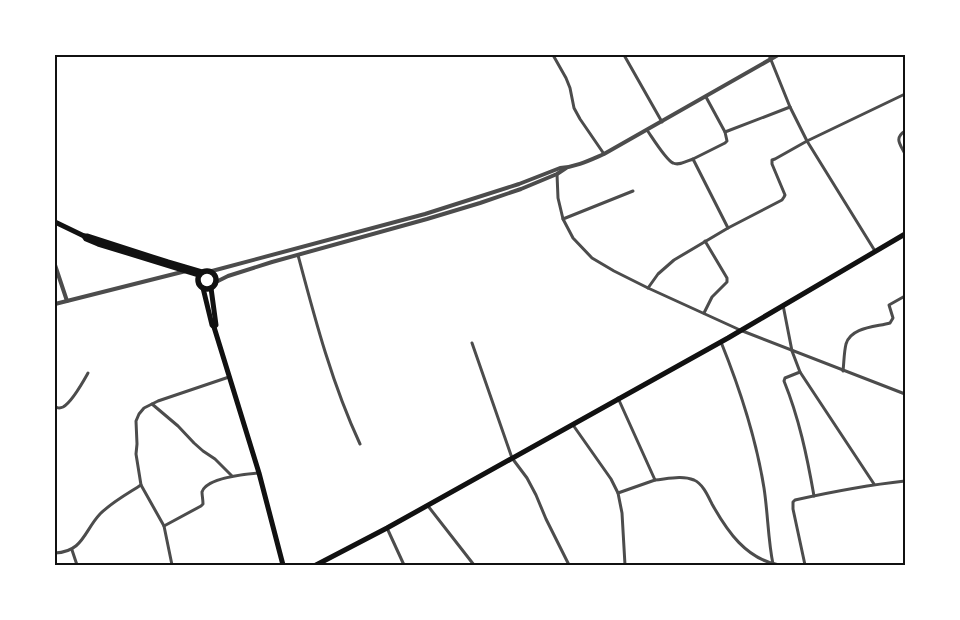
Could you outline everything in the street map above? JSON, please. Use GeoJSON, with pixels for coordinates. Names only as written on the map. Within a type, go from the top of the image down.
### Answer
{"type":"FeatureCollection","features":[{"type":"Feature","properties":{"kind":"highway"},"geometry":{"type":"LineString","coordinates":[[205,270],[212,271],[216,278],[214,286],[202,288],[198,282],[200,273],[205,270]]}},
{"type":"Feature","properties":{"kind":"main road"},"geometry":{"type":"LineString","coordinates":[[55,222],[84,236],[200,273]]}},
{"type":"Feature","properties":{"kind":"main road"},"geometry":{"type":"LineString","coordinates":[[316,565],[387,528],[721,342],[905,234]]}},
{"type":"Feature","properties":{"kind":"main road"},"geometry":{"type":"LineString","coordinates":[[202,288],[259,473],[283,565]]}},
{"type":"Feature","properties":{"kind":"main road"},"geometry":{"type":"LineString","coordinates":[[211,288],[216,325],[214,327]]}},
{"type":"Feature","properties":{"kind":"street"},"geometry":{"type":"LineString","coordinates":[[553,55],[568,83],[574,108],[604,154]]}},
{"type":"Feature","properties":{"kind":"street"},"geometry":{"type":"LineString","coordinates":[[624,55],[662,122]]}},
{"type":"Feature","properties":{"kind":"street"},"geometry":{"type":"LineString","coordinates":[[212,271],[425,214],[519,184],[560,168],[580,164],[604,154],[706,97],[770,57],[778,55]]}},
{"type":"Feature","properties":{"kind":"street"},"geometry":{"type":"LineString","coordinates":[[770,57],[790,107],[807,141],[875,252]]}},
{"type":"Feature","properties":{"kind":"street"},"geometry":{"type":"LineString","coordinates":[[648,288],[658,274],[674,260],[728,228],[782,200],[784,191],[772,160],[905,94]]}},
{"type":"Feature","properties":{"kind":"street"},"geometry":{"type":"LineString","coordinates":[[646,130],[673,163],[680,164],[725,143],[727,141],[725,132],[706,97]]}},
{"type":"Feature","properties":{"kind":"street"},"geometry":{"type":"LineString","coordinates":[[725,132],[790,107]]}},
{"type":"Feature","properties":{"kind":"street"},"geometry":{"type":"LineString","coordinates":[[905,131],[898,137],[898,141],[905,154]]}},
{"type":"Feature","properties":{"kind":"street"},"geometry":{"type":"LineString","coordinates":[[693,159],[728,228]]}},
{"type":"Feature","properties":{"kind":"street"},"geometry":{"type":"LineString","coordinates":[[216,282],[228,276],[298,255],[480,203],[521,189],[557,174],[566,168]]}},
{"type":"Feature","properties":{"kind":"street"},"geometry":{"type":"LineString","coordinates":[[557,174],[558,198],[563,219],[573,238],[592,258],[648,288],[740,330],[905,394]]}},
{"type":"Feature","properties":{"kind":"street"},"geometry":{"type":"LineString","coordinates":[[563,219],[633,192]]}},
{"type":"Feature","properties":{"kind":"street"},"geometry":{"type":"LineString","coordinates":[[704,314],[712,297],[728,282],[705,241]]}},
{"type":"Feature","properties":{"kind":"street"},"geometry":{"type":"LineString","coordinates":[[298,255],[336,386],[360,444]]}},
{"type":"Feature","properties":{"kind":"street"},"geometry":{"type":"LineString","coordinates":[[55,266],[67,301]]}},
{"type":"Feature","properties":{"kind":"street"},"geometry":{"type":"LineString","coordinates":[[55,304],[189,270]]}},
{"type":"Feature","properties":{"kind":"street"},"geometry":{"type":"LineString","coordinates":[[843,371],[848,338],[860,330],[890,323],[893,318],[889,305],[905,296]]}},
{"type":"Feature","properties":{"kind":"street"},"geometry":{"type":"LineString","coordinates":[[783,305],[792,351],[800,372],[874,484]]}},
{"type":"Feature","properties":{"kind":"street"},"geometry":{"type":"LineString","coordinates":[[721,342],[756,444],[764,488],[773,564]]}},
{"type":"Feature","properties":{"kind":"street"},"geometry":{"type":"LineString","coordinates":[[472,343],[512,458],[527,478],[569,565]]}},
{"type":"Feature","properties":{"kind":"street"},"geometry":{"type":"LineString","coordinates":[[800,372],[787,376],[784,381],[799,421],[814,496]]}},
{"type":"Feature","properties":{"kind":"street"},"geometry":{"type":"LineString","coordinates":[[55,407],[60,409],[64,407],[81,386],[88,373]]}},
{"type":"Feature","properties":{"kind":"street"},"geometry":{"type":"LineString","coordinates":[[172,565],[164,526],[142,485],[136,454],[136,422],[138,414],[144,408],[169,397],[229,378]]}},
{"type":"Feature","properties":{"kind":"street"},"geometry":{"type":"LineString","coordinates":[[618,398],[655,480]]}},
{"type":"Feature","properties":{"kind":"street"},"geometry":{"type":"LineString","coordinates":[[152,404],[232,476]]}},
{"type":"Feature","properties":{"kind":"street"},"geometry":{"type":"LineString","coordinates":[[573,424],[611,479],[618,493],[622,513],[625,565]]}},
{"type":"Feature","properties":{"kind":"street"},"geometry":{"type":"LineString","coordinates":[[164,526],[203,504],[202,494],[204,489],[222,478],[259,473]]}},
{"type":"Feature","properties":{"kind":"street"},"geometry":{"type":"LineString","coordinates":[[618,493],[655,480],[684,478],[696,480],[705,491],[723,524],[739,543],[755,556],[779,565]]}},
{"type":"Feature","properties":{"kind":"street"},"geometry":{"type":"LineString","coordinates":[[805,565],[792,505],[795,500],[874,484],[905,481]]}},
{"type":"Feature","properties":{"kind":"street"},"geometry":{"type":"LineString","coordinates":[[55,554],[72,550],[81,542],[99,515],[114,502],[142,485]]}},
{"type":"Feature","properties":{"kind":"street"},"geometry":{"type":"LineString","coordinates":[[427,505],[474,565]]}},
{"type":"Feature","properties":{"kind":"street"},"geometry":{"type":"LineString","coordinates":[[387,528],[404,565]]}},
{"type":"Feature","properties":{"kind":"street"},"geometry":{"type":"LineString","coordinates":[[72,550],[77,565]]}},
{"type":"Feature","properties":{"kind":"street"},"geometry":{"type":"LineString","coordinates":[[800,565],[813,565]]}}]}
